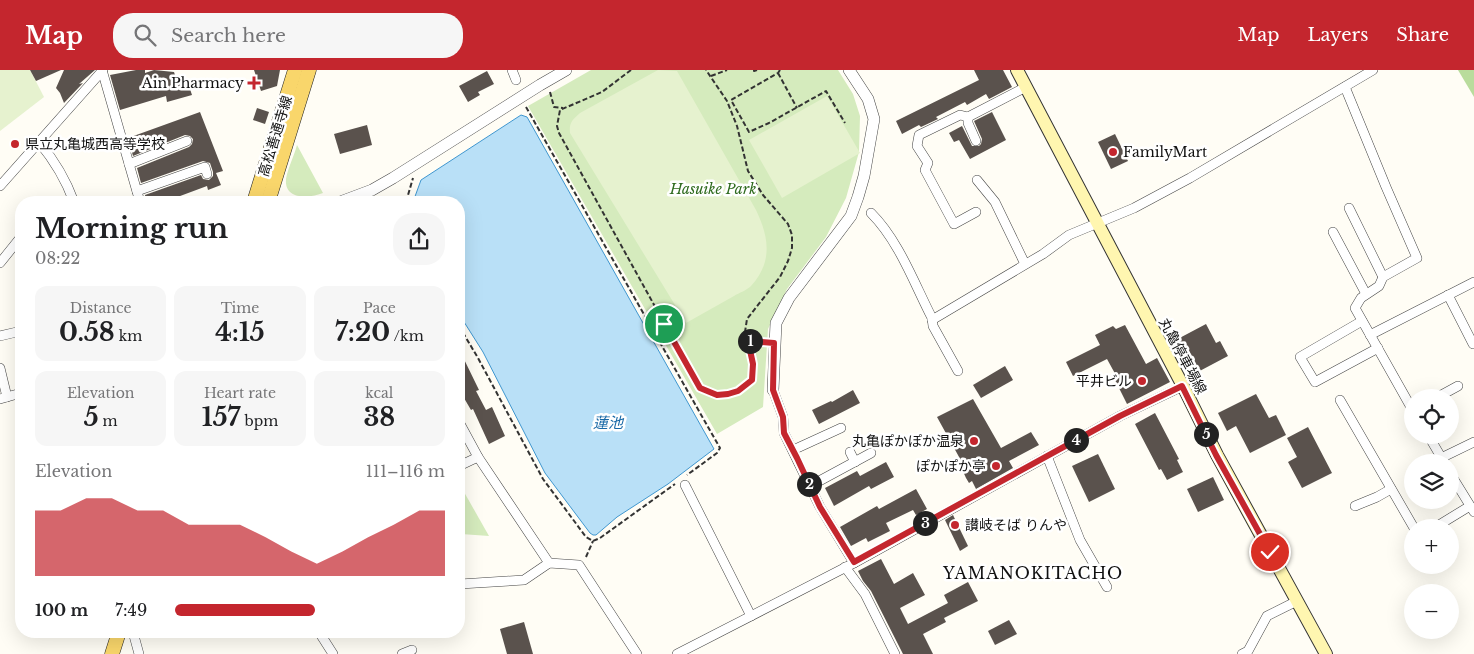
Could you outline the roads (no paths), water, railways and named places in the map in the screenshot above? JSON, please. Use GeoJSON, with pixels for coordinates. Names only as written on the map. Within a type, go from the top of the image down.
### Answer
{"type":"FeatureCollection","features":[{"type":"Feature","properties":{"kind":"main road","name":"高松善通寺線"},"geometry":{"type":"LineString","coordinates":[[256,196],[295,70]]}},
{"type":"Feature","properties":{"kind":"main road","name":"高松善通寺線"},"geometry":{"type":"LineString","coordinates":[[270,196],[309,70]]}},
{"type":"Feature","properties":{"kind":"main road","name":"丸亀停車場線"},"geometry":{"type":"LineString","coordinates":[[1017,70],[1216,455],[1326,654]]}},
{"type":"Feature","properties":{"kind":"main road"},"geometry":{"type":"LineString","coordinates":[[112,654],[117,638]]}},
{"type":"Feature","properties":{"kind":"street"},"geometry":{"type":"LineString","coordinates":[[0,186],[103,70]]}},
{"type":"Feature","properties":{"kind":"street"},"geometry":{"type":"LineString","coordinates":[[103,70],[138,196]]}},
{"type":"Feature","properties":{"kind":"street"},"geometry":{"type":"LineString","coordinates":[[512,70],[516,80]]}},
{"type":"Feature","properties":{"kind":"street"},"geometry":{"type":"LineString","coordinates":[[356,196],[372,190],[393,178],[566,70]]}},
{"type":"Feature","properties":{"kind":"street"},"geometry":{"type":"LineString","coordinates":[[849,70],[868,99],[874,119],[858,197],[851,216],[790,298],[776,323],[773,390],[783,417],[784,433],[895,654]]}},
{"type":"Feature","properties":{"kind":"street"},"geometry":{"type":"LineString","coordinates":[[932,320],[1070,235],[1134,208],[1190,178],[1373,70]]}},
{"type":"Feature","properties":{"kind":"street"},"geometry":{"type":"LineString","coordinates":[[976,212],[954,224],[925,170],[928,162],[917,146],[919,135],[960,115],[968,117],[1026,87]]}},
{"type":"Feature","properties":{"kind":"street"},"geometry":{"type":"LineString","coordinates":[[1345,87],[1417,258],[1383,277],[1380,286],[1360,298],[1355,308],[1404,394]]}},
{"type":"Feature","properties":{"kind":"street"},"geometry":{"type":"LineString","coordinates":[[968,117],[968,124],[976,142]]}},
{"type":"Feature","properties":{"kind":"street"},"geometry":{"type":"LineString","coordinates":[[39,142],[50,155],[72,196]]}},
{"type":"Feature","properties":{"kind":"street"},"geometry":{"type":"LineString","coordinates":[[129,164],[187,142]]}},
{"type":"Feature","properties":{"kind":"street"},"geometry":{"type":"LineString","coordinates":[[137,191],[204,167],[207,174]]}},
{"type":"Feature","properties":{"kind":"street"},"geometry":{"type":"LineString","coordinates":[[977,180],[995,202],[1025,264]]}},
{"type":"Feature","properties":{"kind":"street"},"geometry":{"type":"LineString","coordinates":[[1349,208],[1383,277]]}},
{"type":"Feature","properties":{"kind":"street"},"geometry":{"type":"LineString","coordinates":[[871,213],[882,224],[894,243],[932,320],[933,326],[958,371]]}},
{"type":"Feature","properties":{"kind":"street"},"geometry":{"type":"LineString","coordinates":[[1333,232],[1366,294]]}},
{"type":"Feature","properties":{"kind":"street"},"geometry":{"type":"LineString","coordinates":[[0,263],[15,244]]}},
{"type":"Feature","properties":{"kind":"street"},"geometry":{"type":"LineString","coordinates":[[1370,335],[1474,282]]}},
{"type":"Feature","properties":{"kind":"street"},"geometry":{"type":"LineString","coordinates":[[1448,295],[1473,344]]}},
{"type":"Feature","properties":{"kind":"street"},"geometry":{"type":"LineString","coordinates":[[1362,322],[1300,357],[1315,382],[1378,348]]}},
{"type":"Feature","properties":{"kind":"street"},"geometry":{"type":"LineString","coordinates":[[0,336],[15,333]]}},
{"type":"Feature","properties":{"kind":"street"},"geometry":{"type":"LineString","coordinates":[[0,368],[3,398]]}},
{"type":"Feature","properties":{"kind":"street"},"geometry":{"type":"LineString","coordinates":[[677,654],[849,565],[1120,416],[1182,386]]}},
{"type":"Feature","properties":{"kind":"street"},"geometry":{"type":"LineString","coordinates":[[1452,389],[1458,386]]}},
{"type":"Feature","properties":{"kind":"street"},"geometry":{"type":"LineString","coordinates":[[1340,400],[1409,519]]}},
{"type":"Feature","properties":{"kind":"street"},"geometry":{"type":"LineString","coordinates":[[793,450],[841,428]]}},
{"type":"Feature","properties":{"kind":"street"},"geometry":{"type":"LineString","coordinates":[[465,433],[478,457],[549,563]]}},
{"type":"Feature","properties":{"kind":"street"},"geometry":{"type":"LineString","coordinates":[[1453,454],[1474,442]]}},
{"type":"Feature","properties":{"kind":"street"},"geometry":{"type":"LineString","coordinates":[[850,452],[855,462]]}},
{"type":"Feature","properties":{"kind":"street"},"geometry":{"type":"LineString","coordinates":[[810,486],[871,454]]}},
{"type":"Feature","properties":{"kind":"street"},"geometry":{"type":"LineString","coordinates":[[1047,456],[1080,540],[1107,587]]}},
{"type":"Feature","properties":{"kind":"street"},"geometry":{"type":"LineString","coordinates":[[465,463],[478,457]]}},
{"type":"Feature","properties":{"kind":"street"},"geometry":{"type":"LineString","coordinates":[[683,481],[751,616]]}},
{"type":"Feature","properties":{"kind":"street"},"geometry":{"type":"LineString","coordinates":[[1452,519],[1472,509],[1459,487]]}},
{"type":"Feature","properties":{"kind":"street"},"geometry":{"type":"LineString","coordinates":[[1355,506],[1377,497],[1391,488]]}},
{"type":"Feature","properties":{"kind":"street"},"geometry":{"type":"LineString","coordinates":[[465,585],[524,580],[549,563],[579,565],[637,654]]}},
{"type":"Feature","properties":{"kind":"street"},"geometry":{"type":"LineString","coordinates":[[1242,654],[1248,651],[1268,616],[1296,601]]}},
{"type":"Feature","properties":{"kind":"street"},"geometry":{"type":"LineString","coordinates":[[135,638],[140,654]]}},
{"type":"Feature","properties":{"kind":"street"},"geometry":{"type":"LineString","coordinates":[[323,638],[332,654]]}},
{"type":"Feature","properties":{"kind":"street"},"geometry":{"type":"LineString","coordinates":[[402,654],[412,650]]}},
{"type":"Feature","properties":{"kind":"water","name":"蓮池"},"geometry":{"type":"Polygon","coordinates":[[[521,115],[527,117],[714,449],[668,484],[617,517],[596,535],[590,533],[545,473],[483,352],[465,324],[465,196],[415,196],[421,180],[521,115]]]}},
{"type":"Feature","properties":{"kind":"place","name":"Ain Pharmacy"},"geometry":{"type":"Point","coordinates":[254,83]}},
{"type":"Feature","properties":{"kind":"place","name":"県立丸亀城西高等学校"},"geometry":{"type":"Point","coordinates":[15,144]}},
{"type":"Feature","properties":{"kind":"place","name":"FamilyMart"},"geometry":{"type":"Point","coordinates":[1113,152]}},
{"type":"Feature","properties":{"kind":"place","name":"平井ビル"},"geometry":{"type":"Point","coordinates":[1142,381]}},
{"type":"Feature","properties":{"kind":"place","name":"丸亀ぽかぽか温泉"},"geometry":{"type":"Point","coordinates":[974,441]}},
{"type":"Feature","properties":{"kind":"place","name":"ぽかぽか亭"},"geometry":{"type":"Point","coordinates":[996,466]}},
{"type":"Feature","properties":{"kind":"place","name":"讃岐そば りんや"},"geometry":{"type":"Point","coordinates":[955,525]}},
{"type":"Feature","properties":{"kind":"district","name":"YAMANOKITACHO"},"geometry":{"type":"Point","coordinates":[1033,573]}},
{"type":"Feature","properties":{"kind":"park label","name":"Hasuike Park"},"geometry":{"type":"Point","coordinates":[713,189]}}]}
